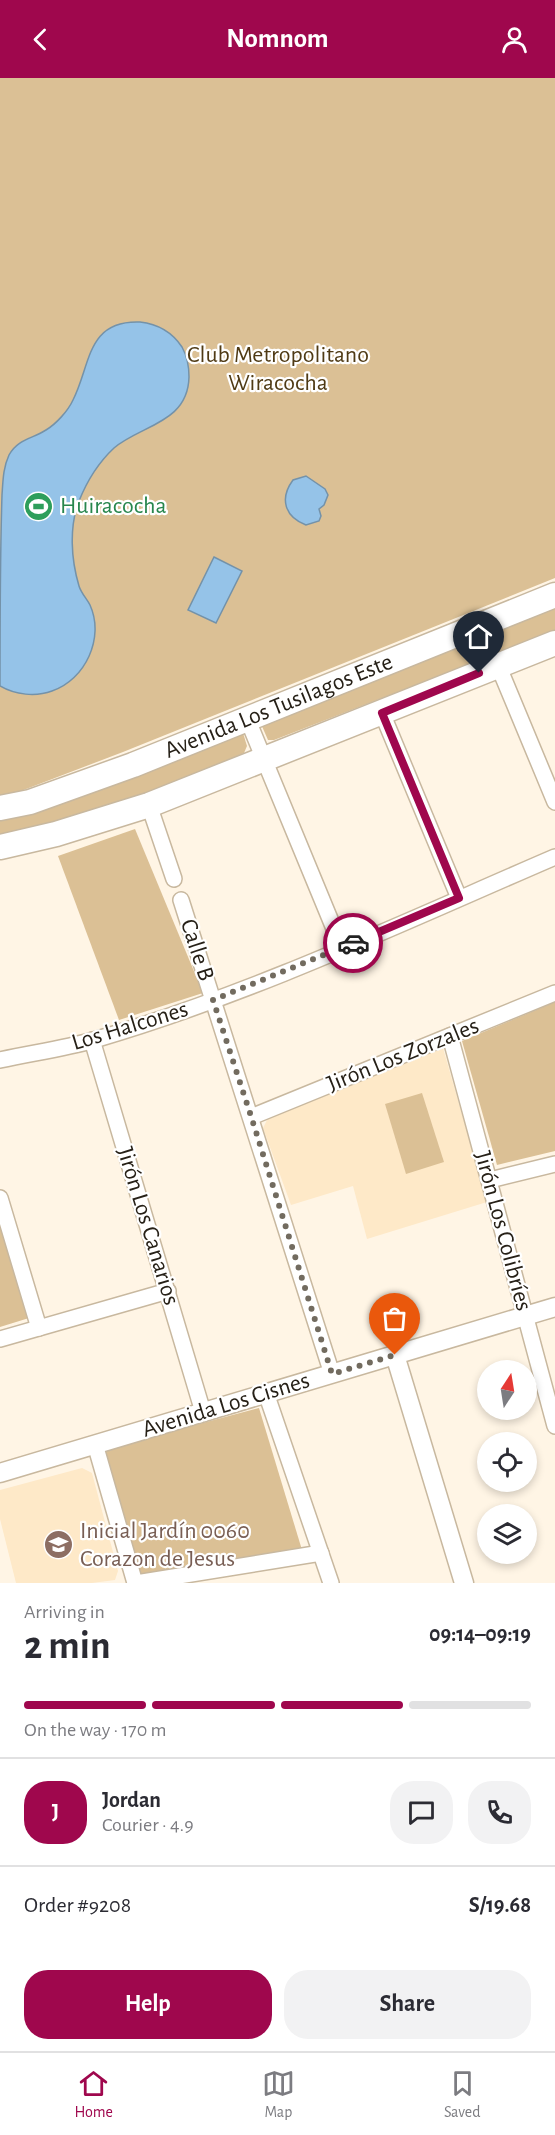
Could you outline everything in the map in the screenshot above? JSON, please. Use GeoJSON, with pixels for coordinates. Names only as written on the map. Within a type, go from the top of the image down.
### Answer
{"type":"FeatureCollection","features":[{"type":"Feature","properties":{"kind":"main road","name":"Avenida Los Tusilagos Este"},"geometry":{"type":"LineString","coordinates":[[0,808],[30,802],[73,787],[555,595]]}},
{"type":"Feature","properties":{"kind":"main road","name":"Avenida Los Tusilagos Este"},"geometry":{"type":"LineString","coordinates":[[0,847],[66,832],[149,804],[555,643]]}},
{"type":"Feature","properties":{"kind":"street"},"geometry":{"type":"LineString","coordinates":[[498,665],[555,801]]}},
{"type":"Feature","properties":{"kind":"street"},"geometry":{"type":"LineString","coordinates":[[382,713],[459,898]]}},
{"type":"Feature","properties":{"kind":"street"},"geometry":{"type":"LineString","coordinates":[[247,718],[342,948]]}},
{"type":"Feature","properties":{"kind":"street"},"geometry":{"type":"LineString","coordinates":[[149,804],[174,879]]}},
{"type":"Feature","properties":{"kind":"street","name":"Los Halcones"},"geometry":{"type":"LineString","coordinates":[[0,1060],[92,1040],[213,1000],[342,948],[555,856]]}},
{"type":"Feature","properties":{"kind":"street","name":"Calle B"},"geometry":{"type":"LineString","coordinates":[[181,900],[332,1374]]}},
{"type":"Feature","properties":{"kind":"street","name":"Jirón Los Zorzales"},"geometry":{"type":"LineString","coordinates":[[251,1116],[555,993]]}},
{"type":"Feature","properties":{"kind":"street","name":"Jirón Los Colibríes"},"geometry":{"type":"LineString","coordinates":[[450,1036],[555,1426]]}},
{"type":"Feature","properties":{"kind":"street","name":"Jirón Los Canarios"},"geometry":{"type":"LineString","coordinates":[[92,1040],[203,1412]]}},
{"type":"Feature","properties":{"kind":"street"},"geometry":{"type":"LineString","coordinates":[[490,1180],[555,1164]]}},
{"type":"Feature","properties":{"kind":"street"},"geometry":{"type":"LineString","coordinates":[[0,1198],[39,1328]]}},
{"type":"Feature","properties":{"kind":"street"},"geometry":{"type":"LineString","coordinates":[[0,1339],[168,1291]]}},
{"type":"Feature","properties":{"kind":"street","name":"Avenida Los Cisnes"},"geometry":{"type":"LineString","coordinates":[[0,1473],[555,1307]]}},
{"type":"Feature","properties":{"kind":"street"},"geometry":{"type":"LineString","coordinates":[[395,1355],[464,1583]]}},
{"type":"Feature","properties":{"kind":"street"},"geometry":{"type":"LineString","coordinates":[[266,1393],[331,1583]]}},
{"type":"Feature","properties":{"kind":"street"},"geometry":{"type":"LineString","coordinates":[[95,1444],[135,1583],[321,1552]]}},
{"type":"Feature","properties":{"kind":"shaded area"},"geometry":{"type":"Polygon","coordinates":[[[443,1048],[487,1202],[367,1239],[353,1186],[291,1205],[263,1128],[268,1118],[443,1048]]]}},
{"type":"Feature","properties":{"kind":"shaded area","name":"Inicial Jardín 0060 Corazon de Jesus"},"geometry":{"type":"Polygon","coordinates":[[[82,1468],[92,1473],[118,1571],[115,1580],[92,1583],[16,1583],[0,1519],[0,1490],[82,1468]]]}},
{"type":"Feature","properties":{"kind":"green space","name":"Club Metropolitano Wiracocha"},"geometry":{"type":"Polygon","coordinates":[[[0,78],[555,78],[555,578],[123,752],[0,797],[0,78]]]}},
{"type":"Feature","properties":{"kind":"green space"},"geometry":{"type":"Polygon","coordinates":[[[555,603],[555,631],[274,740],[268,740],[261,724],[555,603]]]}},
{"type":"Feature","properties":{"kind":"green space"},"geometry":{"type":"Polygon","coordinates":[[[243,733],[247,746],[244,753],[133,801],[0,838],[0,813],[243,733]]]}},
{"type":"Feature","properties":{"kind":"green space"},"geometry":{"type":"Polygon","coordinates":[[[135,829],[203,993],[119,1020],[58,856],[135,829]]]}},
{"type":"Feature","properties":{"kind":"green space"},"geometry":{"type":"Polygon","coordinates":[[[555,1002],[555,1151],[497,1165],[462,1041],[555,1002]]]}},
{"type":"Feature","properties":{"kind":"green space"},"geometry":{"type":"Polygon","coordinates":[[[422,1093],[444,1162],[406,1174],[385,1104],[422,1093]]]}},
{"type":"Feature","properties":{"kind":"green space"},"geometry":{"type":"Polygon","coordinates":[[[0,1221],[29,1318],[0,1327],[0,1221]]]}},
{"type":"Feature","properties":{"kind":"green space"},"geometry":{"type":"Polygon","coordinates":[[[259,1408],[302,1550],[141,1579],[121,1515],[105,1449],[259,1408]]]}},
{"type":"Feature","properties":{"kind":"water","name":"Huiracocha"},"geometry":{"type":"Polygon","coordinates":[[[140,322],[164,330],[182,347],[189,369],[187,392],[181,404],[172,414],[125,440],[103,459],[79,501],[72,532],[74,565],[81,591],[90,605],[95,631],[89,656],[82,668],[64,686],[46,693],[32,694],[12,691],[0,686],[2,495],[7,460],[17,446],[50,427],[65,413],[79,387],[93,347],[100,337],[109,328],[122,323],[140,322]]]}},
{"type":"Feature","properties":{"kind":"water"},"geometry":{"type":"Polygon","coordinates":[[[306,476],[325,489],[328,495],[324,505],[319,509],[321,516],[319,521],[306,525],[293,517],[286,507],[285,500],[293,480],[306,476]]]}},
{"type":"Feature","properties":{"kind":"water"},"geometry":{"type":"Polygon","coordinates":[[[214,557],[242,571],[216,623],[188,610],[214,557]]]}},
{"type":"Feature","properties":{"kind":"way so far"},"geometry":{"type":"LineString","coordinates":[[353,943],[213,1000],[332,1374],[395,1355]]}},
{"type":"Feature","properties":{"kind":"place","name":"Huiracocha"},"geometry":{"type":"Point","coordinates":[39,506]}},
{"type":"Feature","properties":{"kind":"place","name":"Inicial Jardín 0060 Corazon de Jesus"},"geometry":{"type":"Point","coordinates":[59,1545]}},
{"type":"Feature","properties":{"kind":"route"},"geometry":{"type":"LineString","coordinates":[[353,943],[459,898],[382,713],[479,673]]}}]}
